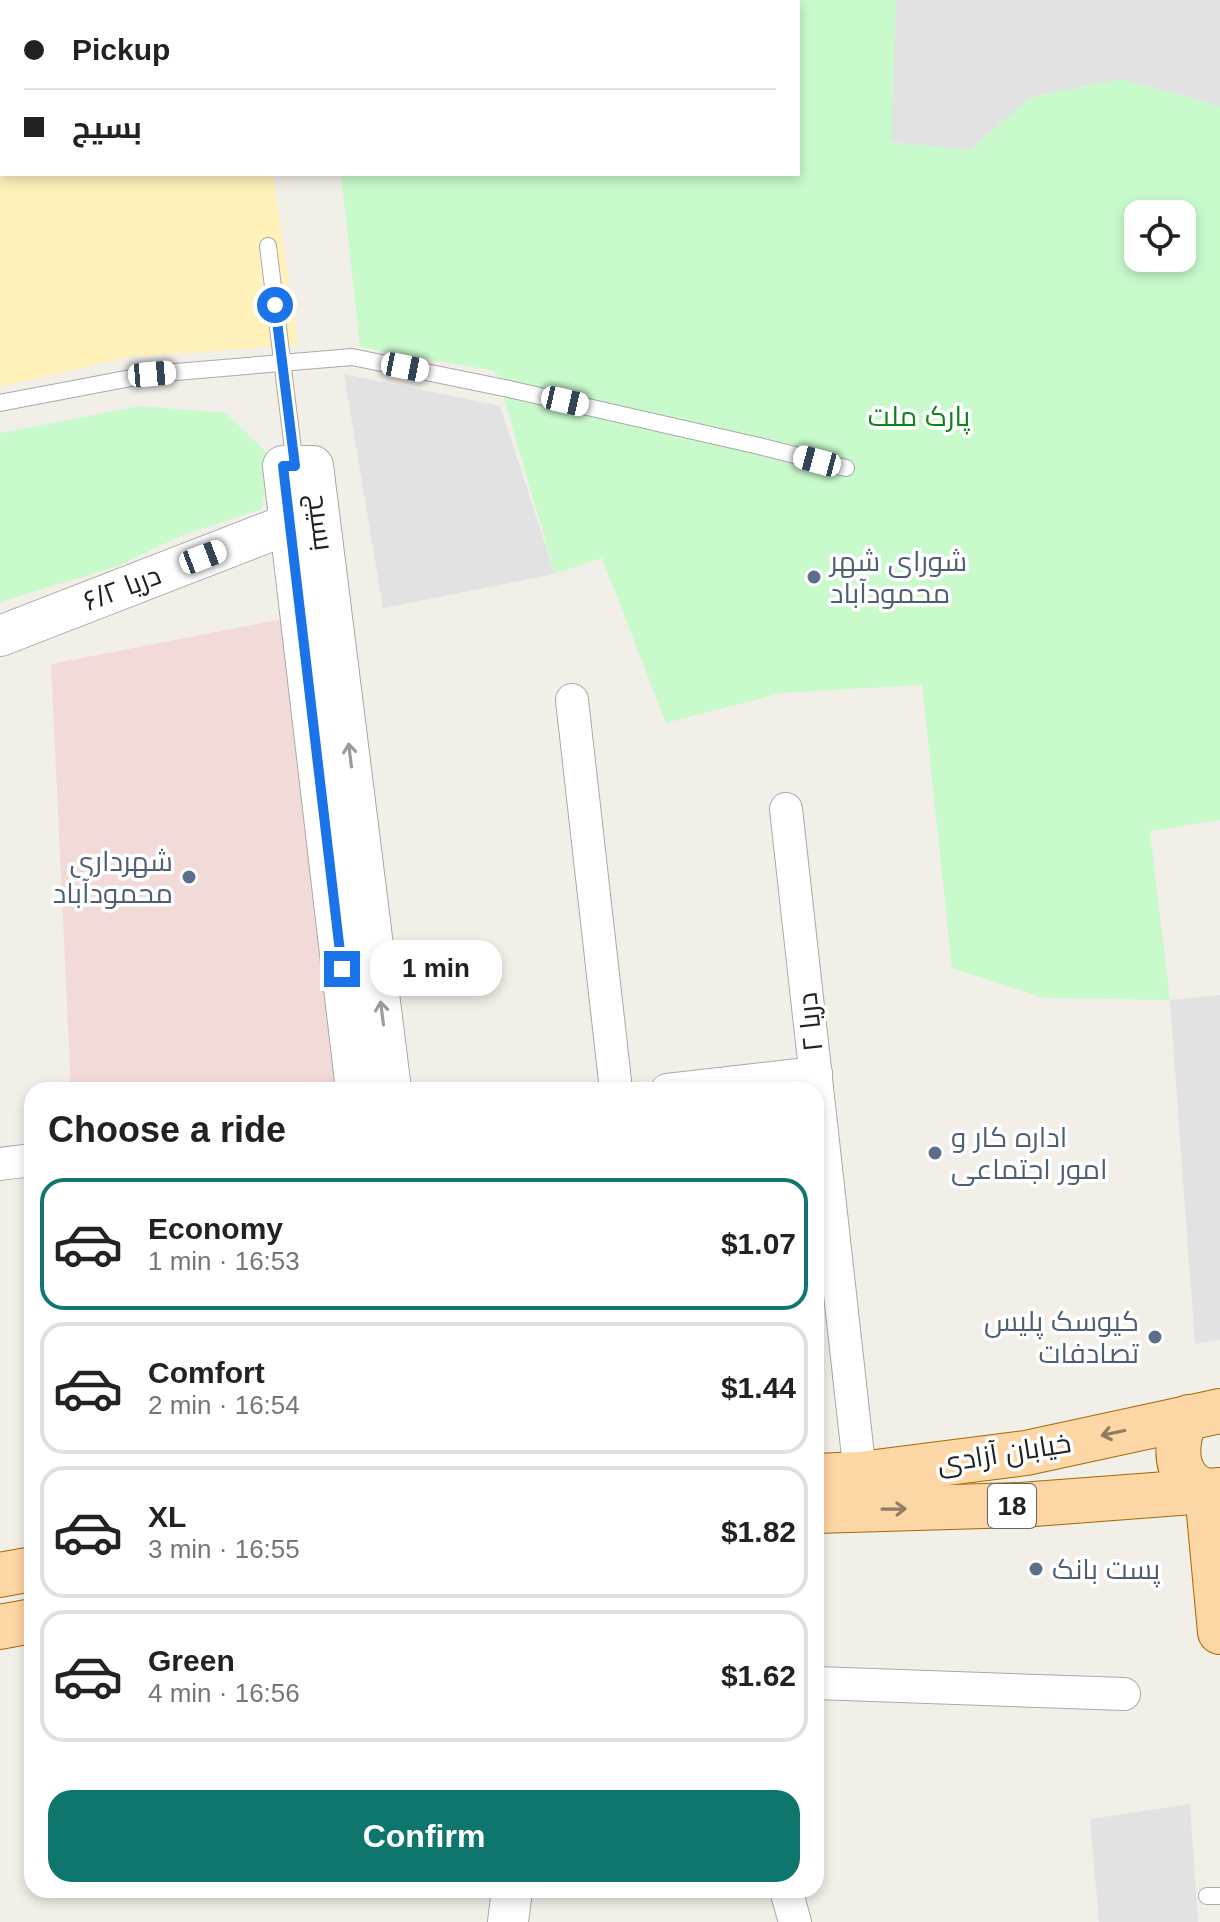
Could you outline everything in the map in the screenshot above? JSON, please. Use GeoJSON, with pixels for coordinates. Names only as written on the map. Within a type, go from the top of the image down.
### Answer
{"type":"FeatureCollection","features":[{"type":"Feature","properties":{"kind":"main road","name":"خیابان آزادی"},"geometry":{"type":"LineString","coordinates":[[824,1476],[1026,1453],[1205,1414]]}},
{"type":"Feature","properties":{"kind":"main road"},"geometry":{"type":"LineString","coordinates":[[1205,1414],[1184,1424],[1180,1436],[1182,1469],[1193,1485],[1213,1491],[1220,1632]]}},
{"type":"Feature","properties":{"kind":"main road","name":"خیابان آزادی"},"geometry":{"type":"LineString","coordinates":[[824,1511],[1021,1505],[1213,1491]]}},
{"type":"Feature","properties":{"kind":"main road"},"geometry":{"type":"LineString","coordinates":[[0,1575],[24,1570]]}},
{"type":"Feature","properties":{"kind":"main road"},"geometry":{"type":"LineString","coordinates":[[0,1627],[24,1622]]}},
{"type":"Feature","properties":{"kind":"street","name":"بسیج"},"geometry":{"type":"LineString","coordinates":[[355,1082],[322,666],[313,466],[283,466],[289,524],[322,666],[390,1082]]}},
{"type":"Feature","properties":{"kind":"street","name":"دریا ۶/۲"},"geometry":{"type":"LineString","coordinates":[[0,636],[289,524]]}},
{"type":"Feature","properties":{"kind":"street"},"geometry":{"type":"LineString","coordinates":[[572,700],[615,1082]]}},
{"type":"Feature","properties":{"kind":"street","name":"دریا ۲"},"geometry":{"type":"LineString","coordinates":[[786,809],[817,1082]]}},
{"type":"Feature","properties":{"kind":"street"},"geometry":{"type":"LineString","coordinates":[[737,1082],[816,1073]]}},
{"type":"Feature","properties":{"kind":"street","name":"دریا ۲"},"geometry":{"type":"LineString","coordinates":[[824,1146],[860,1474]]}},
{"type":"Feature","properties":{"kind":"street"},"geometry":{"type":"LineString","coordinates":[[0,1164],[24,1161]]}},
{"type":"Feature","properties":{"kind":"street"},"geometry":{"type":"LineString","coordinates":[[824,1683],[1124,1694]]}},
{"type":"Feature","properties":{"kind":"street"},"geometry":{"type":"LineString","coordinates":[[508,1922],[511,1898]]}},
{"type":"Feature","properties":{"kind":"street"},"geometry":{"type":"LineString","coordinates":[[788,1898],[795,1922]]}},
{"type":"Feature","properties":{"kind":"lane"},"geometry":{"type":"LineString","coordinates":[[268,246],[295,466]]}},
{"type":"Feature","properties":{"kind":"lane"},"geometry":{"type":"LineString","coordinates":[[0,403],[152,374],[352,357],[524,392],[846,468]]}},
{"type":"Feature","properties":{"kind":"shaded area"},"geometry":{"type":"Polygon","coordinates":[[[896,0],[1220,0],[1220,106],[1121,79],[1031,97],[970,150],[891,142],[896,0]]]}},
{"type":"Feature","properties":{"kind":"shaded area"},"geometry":{"type":"Polygon","coordinates":[[[344,374],[500,406],[555,574],[383,608],[344,374]]]}},
{"type":"Feature","properties":{"kind":"shaded area","name":"شهرداری محمودآباد"},"geometry":{"type":"Polygon","coordinates":[[[288,618],[339,1082],[71,1082],[51,664],[288,618]]]}},
{"type":"Feature","properties":{"kind":"shaded area"},"geometry":{"type":"Polygon","coordinates":[[[1220,995],[1220,1340],[1195,1344],[1170,1000],[1220,995]]]}},
{"type":"Feature","properties":{"kind":"shaded area"},"geometry":{"type":"Polygon","coordinates":[[[1190,1804],[1198,1922],[1099,1922],[1090,1819],[1190,1804]]]}},
{"type":"Feature","properties":{"kind":"sand"},"geometry":{"type":"Polygon","coordinates":[[[0,176],[273,176],[298,345],[129,357],[0,387],[0,176]]]}},
{"type":"Feature","properties":{"kind":"green space","name":"پارک ملت"},"geometry":{"type":"Polygon","coordinates":[[[800,0],[896,0],[891,142],[970,150],[1031,97],[1121,79],[1220,106],[1220,820],[1150,831],[1170,1000],[1044,998],[952,968],[922,685],[781,693],[666,723],[602,558],[555,574],[496,371],[360,347],[341,176],[800,176],[800,0]]]}},
{"type":"Feature","properties":{"kind":"green space"},"geometry":{"type":"Polygon","coordinates":[[[140,406],[226,413],[270,456],[262,509],[183,535],[118,566],[0,602],[0,433],[140,406]]]}},
{"type":"Feature","properties":{"kind":"place","name":"شورای شهر محمودآباد"},"geometry":{"type":"Point","coordinates":[814,577]}},
{"type":"Feature","properties":{"kind":"place","name":"شهرداری محمودآباد"},"geometry":{"type":"Point","coordinates":[189,877]}},
{"type":"Feature","properties":{"kind":"place","name":"اداره کار و امور اجتماعی"},"geometry":{"type":"Point","coordinates":[935,1153]}},
{"type":"Feature","properties":{"kind":"place","name":"کیوسک پلیس تصادفات"},"geometry":{"type":"Point","coordinates":[1155,1337]}},
{"type":"Feature","properties":{"kind":"place","name":"پست بانک"},"geometry":{"type":"Point","coordinates":[1036,1569]}},
{"type":"Feature","properties":{"kind":"route"},"geometry":{"type":"LineString","coordinates":[[275,305],[295,466],[283,466],[342,969]]}}]}
